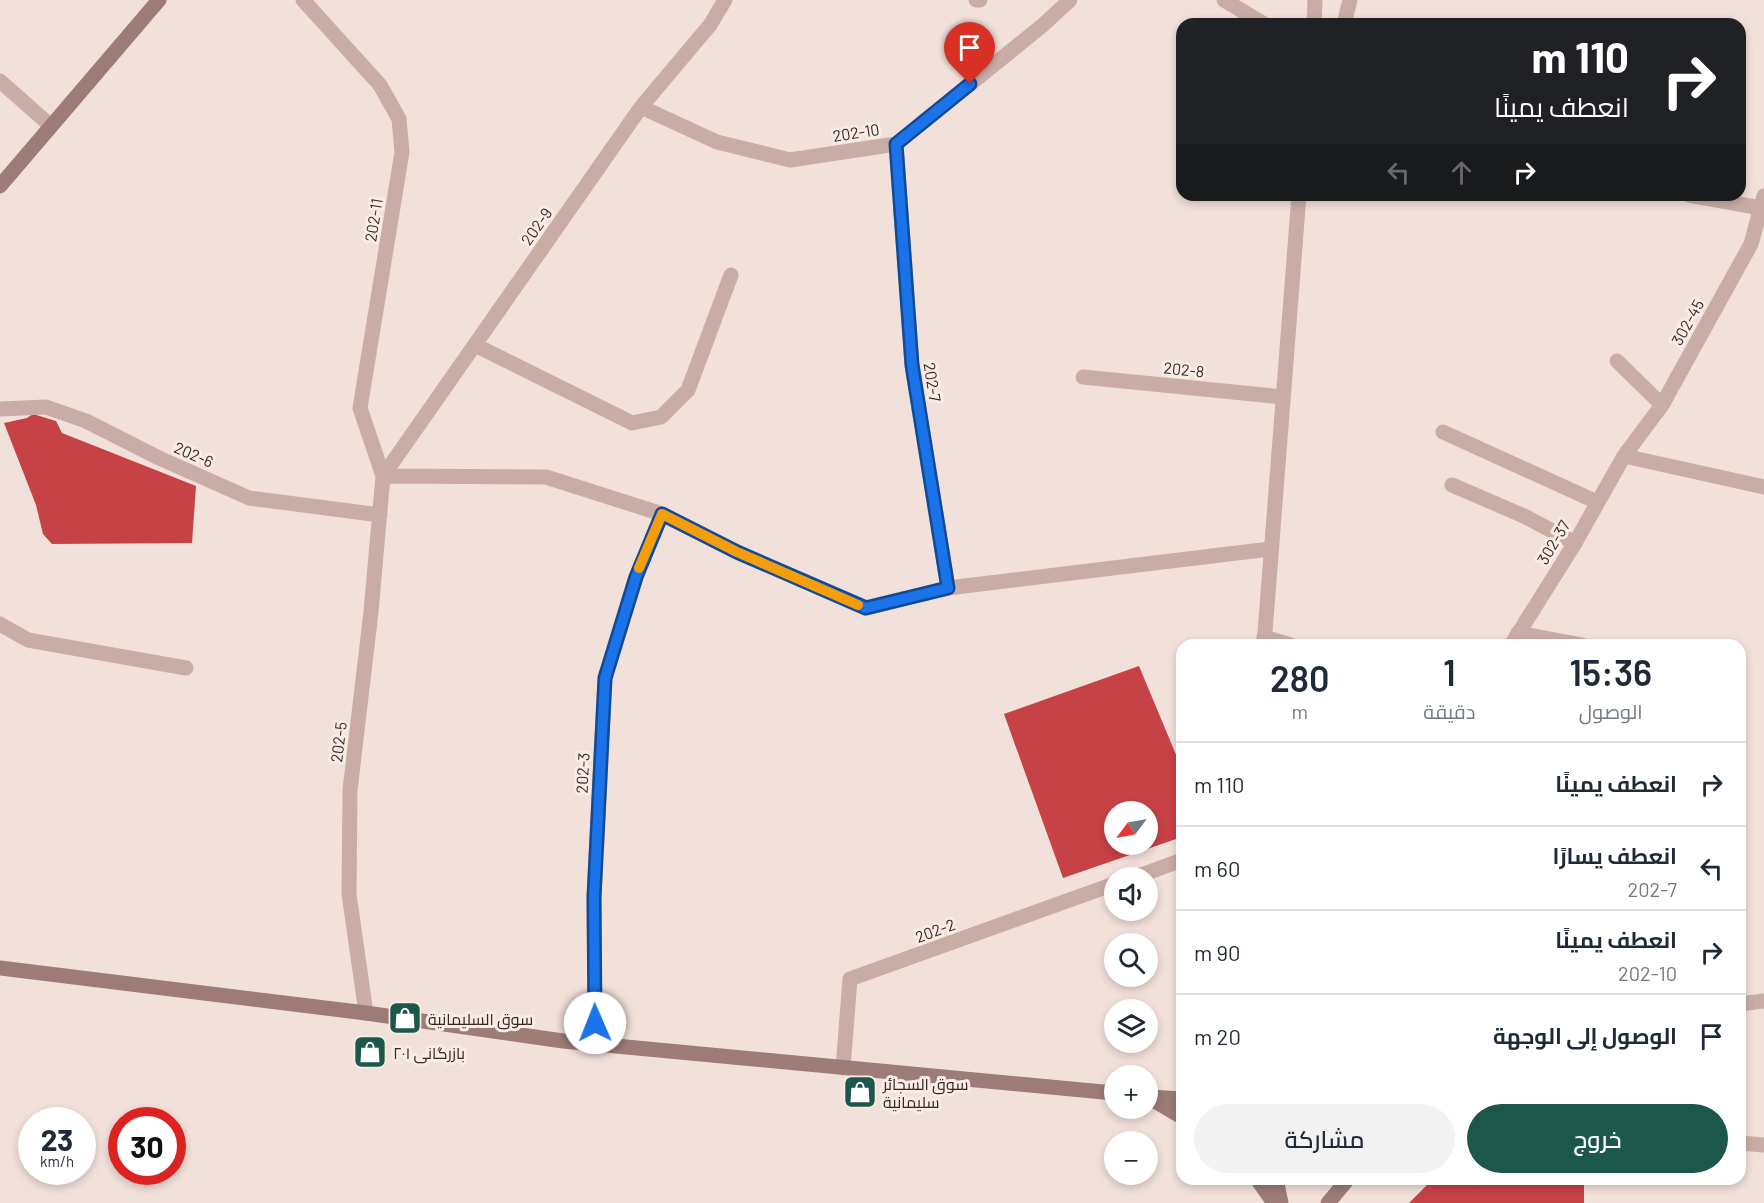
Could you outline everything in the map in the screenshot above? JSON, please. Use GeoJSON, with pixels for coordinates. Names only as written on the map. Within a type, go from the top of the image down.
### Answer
{"type":"FeatureCollection","features":[{"type":"Feature","properties":{"kind":"main road"},"geometry":{"type":"LineString","coordinates":[[0,186],[159,0]]}},
{"type":"Feature","properties":{"kind":"main road"},"geometry":{"type":"LineString","coordinates":[[0,968],[366,1013],[563,1041],[1104,1093]]}},
{"type":"Feature","properties":{"kind":"main road"},"geometry":{"type":"LineString","coordinates":[[1158,1098],[1176,1099]]}},
{"type":"Feature","properties":{"kind":"main road"},"geometry":{"type":"LineString","coordinates":[[1158,1103],[1176,1113]]}},
{"type":"Feature","properties":{"kind":"main road"},"geometry":{"type":"LineString","coordinates":[[1261,1185],[1274,1203]]}},
{"type":"Feature","properties":{"kind":"main road"},"geometry":{"type":"LineString","coordinates":[[1277,1185],[1281,1203]]}},
{"type":"Feature","properties":{"kind":"main road"},"geometry":{"type":"LineString","coordinates":[[1328,1203],[1343,1185]]}},
{"type":"Feature","properties":{"kind":"street","name":"202-11"},"geometry":{"type":"LineString","coordinates":[[303,0],[380,85],[399,119],[402,152],[360,408],[383,476]]}},
{"type":"Feature","properties":{"kind":"street","name":"202-9"},"geometry":{"type":"LineString","coordinates":[[383,476],[641,107],[710,25],[725,0]]}},
{"type":"Feature","properties":{"kind":"street","name":"202-10"},"geometry":{"type":"LineString","coordinates":[[641,107],[717,141],[790,160],[896,144],[1043,25],[1070,0]]}},
{"type":"Feature","properties":{"kind":"street"},"geometry":{"type":"LineString","coordinates":[[1224,0],[1254,18]]}},
{"type":"Feature","properties":{"kind":"street"},"geometry":{"type":"LineString","coordinates":[[1314,18],[1316,0]]}},
{"type":"Feature","properties":{"kind":"street"},"geometry":{"type":"LineString","coordinates":[[1346,18],[1350,0]]}},
{"type":"Feature","properties":{"kind":"street"},"geometry":{"type":"LineString","coordinates":[[0,81],[51,126]]}},
{"type":"Feature","properties":{"kind":"street","name":"202-7"},"geometry":{"type":"LineString","coordinates":[[896,144],[912,365],[948,588]]}},
{"type":"Feature","properties":{"kind":"street"},"geometry":{"type":"LineString","coordinates":[[1746,200],[1762,202]]}},
{"type":"Feature","properties":{"kind":"street"},"geometry":{"type":"LineString","coordinates":[[1264,639],[1299,201]]}},
{"type":"Feature","properties":{"kind":"street","name":"302-45"},"geometry":{"type":"LineString","coordinates":[[1624,456],[1662,405],[1751,244],[1762,202]]}},
{"type":"Feature","properties":{"kind":"street"},"geometry":{"type":"LineString","coordinates":[[475,345],[632,423],[661,417],[688,390],[731,275]]}},
{"type":"Feature","properties":{"kind":"street"},"geometry":{"type":"LineString","coordinates":[[1617,361],[1662,405]]}},
{"type":"Feature","properties":{"kind":"street","name":"202-8"},"geometry":{"type":"LineString","coordinates":[[1083,377],[1283,397]]}},
{"type":"Feature","properties":{"kind":"street","name":"202-6"},"geometry":{"type":"LineString","coordinates":[[0,409],[46,407],[56,410],[86,421],[159,458],[249,498],[380,515]]}},
{"type":"Feature","properties":{"kind":"street"},"geometry":{"type":"LineString","coordinates":[[1443,432],[1597,502]]}},
{"type":"Feature","properties":{"kind":"street"},"geometry":{"type":"LineString","coordinates":[[1624,456],[1764,487]]}},
{"type":"Feature","properties":{"kind":"street","name":"302-37"},"geometry":{"type":"LineString","coordinates":[[1515,639],[1575,543],[1624,456]]}},
{"type":"Feature","properties":{"kind":"street"},"geometry":{"type":"LineString","coordinates":[[383,476],[546,477],[662,514],[737,552],[866,608],[948,588],[1270,549]]}},
{"type":"Feature","properties":{"kind":"street","name":"202-5"},"geometry":{"type":"LineString","coordinates":[[366,1013],[349,894],[350,790],[371,612],[383,476]]}},
{"type":"Feature","properties":{"kind":"street"},"geometry":{"type":"LineString","coordinates":[[1452,485],[1524,516],[1575,543]]}},
{"type":"Feature","properties":{"kind":"street","name":"202-3"},"geometry":{"type":"LineString","coordinates":[[595,1044],[594,897],[605,678],[636,577],[662,514]]}},
{"type":"Feature","properties":{"kind":"street"},"geometry":{"type":"LineString","coordinates":[[0,624],[28,640],[186,668]]}},
{"type":"Feature","properties":{"kind":"street"},"geometry":{"type":"LineString","coordinates":[[1158,869],[1176,862]]}},
{"type":"Feature","properties":{"kind":"street","name":"202-2"},"geometry":{"type":"LineString","coordinates":[[843,1068],[850,979],[1104,888]]}},
{"type":"Feature","properties":{"kind":"street"},"geometry":{"type":"LineString","coordinates":[[1746,1003],[1764,1001]]}},
{"type":"Feature","properties":{"kind":"street"},"geometry":{"type":"LineString","coordinates":[[1746,1144],[1764,1145]]}},
{"type":"Feature","properties":{"kind":"building"},"geometry":{"type":"Polygon","coordinates":[[[33,414],[56,421],[62,433],[196,486],[192,543],[52,544],[43,534],[36,505],[4,423],[27,418],[33,414]]]}},
{"type":"Feature","properties":{"kind":"building"},"geometry":{"type":"Polygon","coordinates":[[[1139,666],[1176,755],[1176,839],[1158,845],[1158,801],[1104,801],[1104,855],[1130,855],[1063,878],[1004,714],[1139,666]]]}},
{"type":"Feature","properties":{"kind":"building"},"geometry":{"type":"Polygon","coordinates":[[[1427,1185],[1584,1185],[1584,1203],[1409,1203],[1427,1185]]]}},
{"type":"Feature","properties":{"kind":"slow traffic"},"geometry":{"type":"LineString","coordinates":[[639,568],[662,514],[737,552],[858,605]]}},
{"type":"Feature","properties":{"kind":"place","name":"سوق السليمانية"},"geometry":{"type":"Point","coordinates":[405,1018]}},
{"type":"Feature","properties":{"kind":"place","name":"بازرگانی ٢٠١"},"geometry":{"type":"Point","coordinates":[370,1052]}},
{"type":"Feature","properties":{"kind":"place","name":"سوق السجائر سليمانية"},"geometry":{"type":"Point","coordinates":[860,1092]}},
{"type":"Feature","properties":{"kind":"route"},"geometry":{"type":"LineString","coordinates":[[595,1023],[594,897],[605,678],[636,577],[662,514],[737,552],[866,608],[948,588],[912,365],[896,144],[970,84]]}}]}
